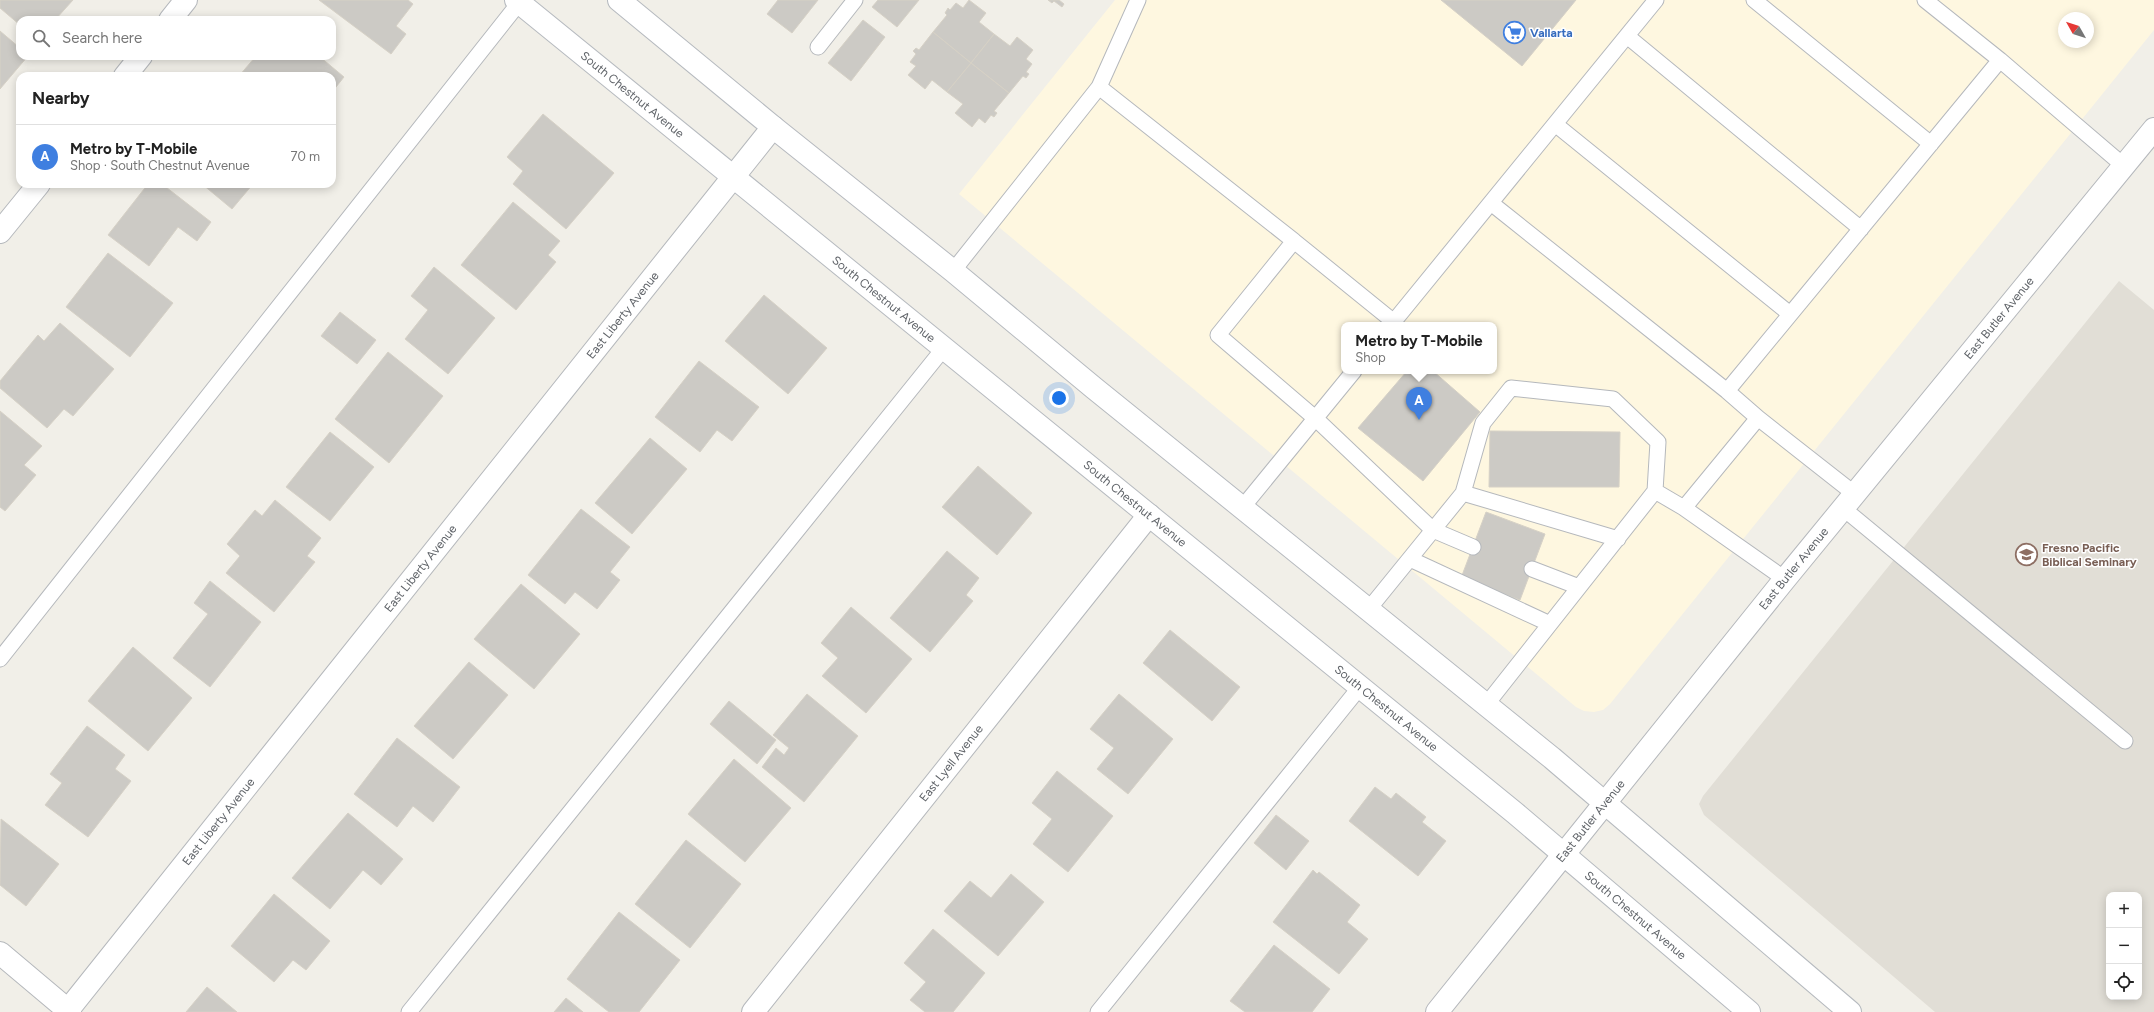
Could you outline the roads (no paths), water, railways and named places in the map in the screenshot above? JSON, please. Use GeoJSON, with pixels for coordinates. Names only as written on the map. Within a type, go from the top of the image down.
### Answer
{"type":"FeatureCollection","features":[{"type":"Feature","properties":{"kind":"main road"},"geometry":{"type":"LineString","coordinates":[[173,16],[186,0]]}},
{"type":"Feature","properties":{"kind":"main road"},"geometry":{"type":"LineString","coordinates":[[619,0],[773,127],[953,271],[1242,508],[1486,705],[1850,1012]]}},
{"type":"Feature","properties":{"kind":"main road","name":"South Chestnut Avenue"},"geometry":{"type":"LineString","coordinates":[[518,1],[1564,854],[1749,1012]]}},
{"type":"Feature","properties":{"kind":"main road"},"geometry":{"type":"LineString","coordinates":[[128,72],[138,60]]}},
{"type":"Feature","properties":{"kind":"main road","name":"East Liberty Avenue"},"geometry":{"type":"LineString","coordinates":[[69,1011],[732,176],[773,127]]}},
{"type":"Feature","properties":{"kind":"main road","name":"East Butler Avenue"},"geometry":{"type":"LineString","coordinates":[[1437,1012],[1785,579],[1850,502],[2154,129]]}},
{"type":"Feature","properties":{"kind":"main road"},"geometry":{"type":"LineString","coordinates":[[0,232],[36,188]]}},
{"type":"Feature","properties":{"kind":"main road","name":"East Lyell Avenue"},"geometry":{"type":"LineString","coordinates":[[753,1012],[1149,515]]}},
{"type":"Feature","properties":{"kind":"main road"},"geometry":{"type":"LineString","coordinates":[[0,953],[69,1011]]}},
{"type":"Feature","properties":{"kind":"lane"},"geometry":{"type":"LineString","coordinates":[[818,47],[855,0]]}},
{"type":"Feature","properties":{"kind":"lane"},"geometry":{"type":"LineString","coordinates":[[953,271],[1099,87],[1138,0]]}},
{"type":"Feature","properties":{"kind":"lane"},"geometry":{"type":"LineString","coordinates":[[1394,322],[1656,0]]}},
{"type":"Feature","properties":{"kind":"lane"},"geometry":{"type":"LineString","coordinates":[[1754,0],[1931,144]]}},
{"type":"Feature","properties":{"kind":"lane"},"geometry":{"type":"LineString","coordinates":[[1925,0],[2000,60],[2124,166]]}},
{"type":"Feature","properties":{"kind":"lane"},"geometry":{"type":"LineString","coordinates":[[0,659],[518,1]]}},
{"type":"Feature","properties":{"kind":"lane"},"geometry":{"type":"LineString","coordinates":[[1627,36],[1861,229]]}},
{"type":"Feature","properties":{"kind":"lane"},"geometry":{"type":"LineString","coordinates":[[1727,391],[2000,60]]}},
{"type":"Feature","properties":{"kind":"lane"},"geometry":{"type":"LineString","coordinates":[[1099,87],[1294,241],[1392,322]]}},
{"type":"Feature","properties":{"kind":"lane"},"geometry":{"type":"LineString","coordinates":[[1555,124],[1790,314]]}},
{"type":"Feature","properties":{"kind":"lane"},"geometry":{"type":"LineString","coordinates":[[1491,203],[1727,391],[1850,502],[2125,741]]}},
{"type":"Feature","properties":{"kind":"lane"},"geometry":{"type":"LineString","coordinates":[[1294,241],[1218,335],[1315,418],[1433,530],[1473,547]]}},
{"type":"Feature","properties":{"kind":"lane"},"geometry":{"type":"LineString","coordinates":[[409,1012],[944,348]]}},
{"type":"Feature","properties":{"kind":"lane"},"geometry":{"type":"LineString","coordinates":[[1242,508],[1352,374]]}},
{"type":"Feature","properties":{"kind":"lane"},"geometry":{"type":"LineString","coordinates":[[1368,610],[1463,493],[1483,423],[1511,388],[1613,399],[1658,442],[1655,491],[1486,705]]}},
{"type":"Feature","properties":{"kind":"lane"},"geometry":{"type":"LineString","coordinates":[[1684,508],[1758,418]]}},
{"type":"Feature","properties":{"kind":"lane"},"geometry":{"type":"LineString","coordinates":[[1655,491],[1684,508],[1785,579]]}},
{"type":"Feature","properties":{"kind":"lane"},"geometry":{"type":"LineString","coordinates":[[1463,493],[1618,539]]}},
{"type":"Feature","properties":{"kind":"lane"},"geometry":{"type":"LineString","coordinates":[[1410,559],[1550,624]]}},
{"type":"Feature","properties":{"kind":"lane"},"geometry":{"type":"LineString","coordinates":[[1532,569],[1579,587]]}},
{"type":"Feature","properties":{"kind":"lane"},"geometry":{"type":"LineString","coordinates":[[1098,1012],[1360,687]]}},
{"type":"Feature","properties":{"kind":"place","name":"Vallarta"},"geometry":{"type":"Point","coordinates":[1515,33]}},
{"type":"Feature","properties":{"kind":"place","name":"Metro by T-Mobile"},"geometry":{"type":"Point","coordinates":[1419,420]}},
{"type":"Feature","properties":{"kind":"place","name":"Fresno Pacific Biblical Seminary"},"geometry":{"type":"Point","coordinates":[2026,555]}}]}
